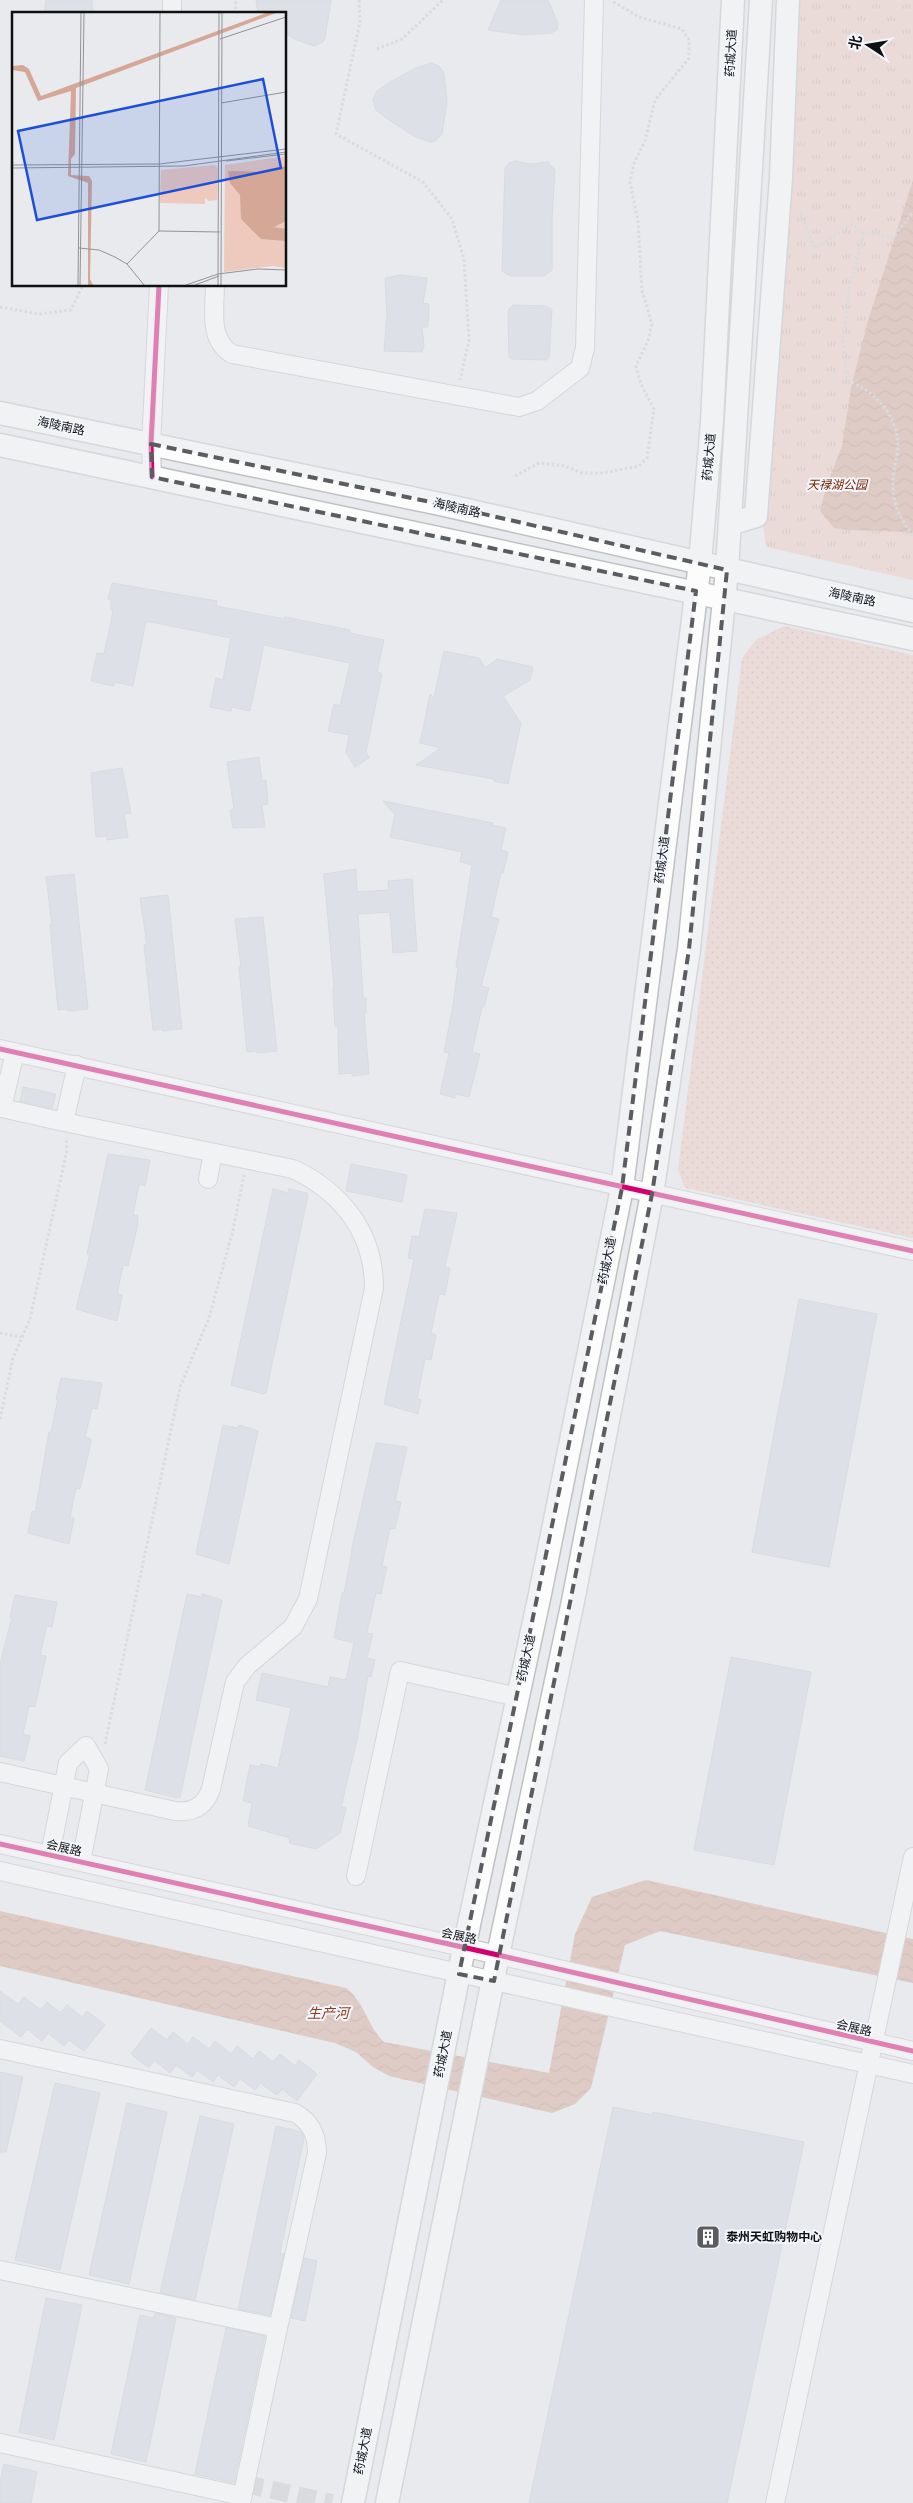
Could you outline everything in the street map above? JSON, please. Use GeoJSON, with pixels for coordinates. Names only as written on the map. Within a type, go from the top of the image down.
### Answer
{"type":"FeatureCollection","features":[{"type":"Feature","properties":{"kind":"main road","name":"药城大道"},"geometry":{"type":"LineString","coordinates":[[353,2503],[464,1948],[518,1697],[622,1188],[700,563],[712,422],[733,0]]}},
{"type":"Feature","properties":{"kind":"main road","name":"药城大道"},"geometry":{"type":"LineString","coordinates":[[387,2503],[498,1954],[573,1601],[652,1194],[688,949],[727,570],[761,0]]}},
{"type":"Feature","properties":{"kind":"main road"},"geometry":{"type":"LineString","coordinates":[[730,524],[756,516],[780,178],[788,0]]}},
{"type":"Feature","properties":{"kind":"main road","name":"海陵南路"},"geometry":{"type":"LineString","coordinates":[[0,413],[440,504],[913,611]]}},
{"type":"Feature","properties":{"kind":"main road"},"geometry":{"type":"LineString","coordinates":[[0,445],[723,597],[913,639]]}},
{"type":"Feature","properties":{"kind":"street"},"geometry":{"type":"LineString","coordinates":[[215,286],[215,332],[219,343],[232,354],[519,407],[537,401],[580,368],[585,348],[594,0]]}},
{"type":"Feature","properties":{"kind":"street"},"geometry":{"type":"LineString","coordinates":[[152,477],[151,444],[159,286]]}},
{"type":"Feature","properties":{"kind":"street"},"geometry":{"type":"LineString","coordinates":[[0,1772],[175,1811],[184,1812],[200,1806],[211,1789],[235,1682],[247,1666],[293,1627],[308,1599],[374,1288],[374,1268],[362,1232],[352,1216],[326,1188],[293,1169],[1,1108],[8,1051],[913,1251]]}},
{"type":"Feature","properties":{"kind":"street"},"geometry":{"type":"LineString","coordinates":[[64,1122],[77,1065]]}},
{"type":"Feature","properties":{"kind":"street"},"geometry":{"type":"LineString","coordinates":[[208,1179],[213,1153]]}},
{"type":"Feature","properties":{"kind":"street"},"geometry":{"type":"LineString","coordinates":[[356,1876],[400,1671],[518,1697]]}},
{"type":"Feature","properties":{"kind":"street"},"geometry":{"type":"LineString","coordinates":[[50,1855],[68,1763],[86,1746],[100,1769],[81,1862]]}},
{"type":"Feature","properties":{"kind":"street","name":"会展路"},"geometry":{"type":"LineString","coordinates":[[0,1844],[498,1954],[913,2051]]}},
{"type":"Feature","properties":{"kind":"street"},"geometry":{"type":"LineString","coordinates":[[775,2503],[913,1857]]}},
{"type":"Feature","properties":{"kind":"street"},"geometry":{"type":"LineString","coordinates":[[0,1871],[913,2074]]}},
{"type":"Feature","properties":{"kind":"street"},"geometry":{"type":"LineString","coordinates":[[0,2049],[295,2113],[306,2121],[315,2135],[317,2153],[242,2500],[0,2443]]}},
{"type":"Feature","properties":{"kind":"street"},"geometry":{"type":"LineString","coordinates":[[0,2270],[278,2328]]}},
{"type":"Feature","properties":{"kind":"path"},"geometry":{"type":"LineString","coordinates":[[360,0],[360,22],[336,134],[423,182],[452,218],[464,259],[469,342],[460,383]]}},
{"type":"Feature","properties":{"kind":"path"},"geometry":{"type":"LineString","coordinates":[[377,49],[402,39],[442,0]]}},
{"type":"Feature","properties":{"kind":"path"},"geometry":{"type":"LineString","coordinates":[[515,476],[539,463],[565,466],[582,473],[604,473],[639,466],[647,458],[654,409],[641,384],[636,366],[648,341],[652,324],[642,291],[638,221],[630,182],[634,163],[645,142],[655,100],[689,58],[689,40],[682,29],[639,17],[610,0]]}},
{"type":"Feature","properties":{"kind":"path"},"geometry":{"type":"LineString","coordinates":[[796,205],[815,248],[852,224],[864,232],[893,238],[913,212]]}},
{"type":"Feature","properties":{"kind":"path"},"geometry":{"type":"LineString","coordinates":[[864,232],[848,289],[843,341],[847,380],[857,384],[876,397],[891,419],[898,446],[893,471],[894,499],[898,513],[913,535]]}},
{"type":"Feature","properties":{"kind":"path"},"geometry":{"type":"LineString","coordinates":[[0,307],[39,314],[71,310],[83,286]]}},
{"type":"Feature","properties":{"kind":"path"},"geometry":{"type":"LineString","coordinates":[[0,1419],[13,1358],[30,1319],[67,1150],[64,1122]]}},
{"type":"Feature","properties":{"kind":"path"},"geometry":{"type":"LineString","coordinates":[[100,1769],[180,1388],[209,1318],[233,1230],[247,1160]]}},
{"type":"Feature","properties":{"kind":"path"},"geometry":{"type":"LineString","coordinates":[[0,1333],[22,1337]]}},
{"type":"Feature","properties":{"kind":"highlighted area"},"geometry":{"type":"Polygon","coordinates":[[[151,444],[440,504],[727,570],[689,949],[652,1194],[494,1981],[459,1974],[622,1188],[696,591],[152,477],[151,444]]]}},
{"type":"Feature","properties":{"kind":"green space","name":"天禄湖公园"},"geometry":{"type":"Polygon","coordinates":[[[800,0],[913,0],[913,580],[766,547],[760,499],[800,0]]]}},
{"type":"Feature","properties":{"kind":"green space"},"geometry":{"type":"Polygon","coordinates":[[[784,626],[913,655],[913,1238],[685,1188],[678,1170],[742,658],[756,640],[784,626]]]}},
{"type":"Feature","properties":{"kind":"water"},"geometry":{"type":"Polygon","coordinates":[[[913,180],[913,533],[834,528],[820,511],[827,484],[842,446],[851,388],[867,324],[913,180]]]}},
{"type":"Feature","properties":{"kind":"water","name":"生产河"},"geometry":{"type":"Polygon","coordinates":[[[646,1880],[913,1939],[913,1983],[660,1931],[625,1945],[591,2088],[575,2104],[552,2113],[389,2076],[373,2067],[356,2052],[335,2043],[0,1966],[0,1911],[346,1988],[358,2000],[378,2036],[384,2042],[549,2073],[575,1934],[592,1897],[646,1880]]]}},
{"type":"Feature","properties":{"kind":"building"},"geometry":{"type":"Polygon","coordinates":[[[46,0],[92,0],[93,12],[44,12],[46,0]]]}},
{"type":"Feature","properties":{"kind":"building"},"geometry":{"type":"Polygon","coordinates":[[[256,0],[331,0],[325,38],[323,42],[314,46],[286,34],[286,12],[258,12],[256,0]]]}},
{"type":"Feature","properties":{"kind":"building"},"geometry":{"type":"Polygon","coordinates":[[[501,0],[548,0],[558,24],[557,30],[551,33],[524,35],[488,30],[501,0]]]}},
{"type":"Feature","properties":{"kind":"building"},"geometry":{"type":"Polygon","coordinates":[[[431,63],[439,66],[444,73],[447,101],[442,134],[435,141],[430,142],[414,136],[389,120],[376,110],[373,100],[376,92],[388,83],[416,68],[431,63]]]}},
{"type":"Feature","properties":{"kind":"building"},"geometry":{"type":"Polygon","coordinates":[[[515,161],[530,164],[548,162],[555,170],[552,219],[552,270],[544,276],[510,276],[502,271],[505,168],[509,163],[515,161]]]}},
{"type":"Feature","properties":{"kind":"building"},"geometry":{"type":"Polygon","coordinates":[[[400,275],[427,278],[423,303],[429,304],[428,327],[422,327],[424,345],[422,352],[384,351],[387,314],[385,278],[400,275]]]}},
{"type":"Feature","properties":{"kind":"building"},"geometry":{"type":"Polygon","coordinates":[[[513,305],[545,306],[552,309],[549,358],[546,360],[512,359],[509,357],[508,313],[513,305]]]}},
{"type":"Feature","properties":{"kind":"building"},"geometry":{"type":"Polygon","coordinates":[[[112,583],[217,601],[216,606],[350,630],[350,633],[384,640],[377,671],[382,674],[366,752],[369,758],[355,767],[346,752],[349,735],[328,731],[334,704],[340,706],[350,663],[264,645],[250,711],[232,707],[231,711],[210,707],[216,678],[223,680],[231,638],[146,621],[133,686],[114,682],[114,686],[91,681],[97,653],[104,654],[111,622],[113,610],[111,609],[111,599],[108,599],[112,583]]]}},
{"type":"Feature","properties":{"kind":"building"},"geometry":{"type":"Polygon","coordinates":[[[444,651],[479,658],[485,668],[497,659],[533,667],[530,680],[503,696],[521,723],[508,784],[494,781],[494,779],[416,765],[441,748],[420,743],[430,694],[434,698],[444,651]]]}},
{"type":"Feature","properties":{"kind":"building"},"geometry":{"type":"Polygon","coordinates":[[[259,757],[262,781],[266,780],[268,804],[262,805],[265,827],[233,828],[230,810],[234,809],[227,762],[259,757]]]}},
{"type":"Feature","properties":{"kind":"building"},"geometry":{"type":"Polygon","coordinates":[[[122,768],[131,813],[124,814],[128,837],[107,840],[107,836],[96,837],[91,773],[122,768]]]}},
{"type":"Feature","properties":{"kind":"building"},"geometry":{"type":"Polygon","coordinates":[[[383,801],[493,823],[492,825],[506,828],[501,850],[508,852],[491,917],[499,919],[481,986],[489,988],[484,1007],[482,1007],[472,1052],[480,1054],[469,1097],[455,1094],[455,1098],[440,1094],[449,1053],[444,1052],[453,1006],[458,967],[456,967],[472,865],[460,862],[462,852],[390,837],[395,815],[383,801]]]}},
{"type":"Feature","properties":{"kind":"building"},"geometry":{"type":"Polygon","coordinates":[[[356,869],[357,892],[389,890],[388,881],[412,879],[417,951],[393,953],[390,912],[358,914],[363,998],[366,998],[366,1013],[364,1013],[369,1074],[352,1076],[352,1073],[339,1074],[338,1027],[335,1027],[334,987],[324,874],[356,869]]]}},
{"type":"Feature","properties":{"kind":"building"},"geometry":{"type":"Polygon","coordinates":[[[74,874],[88,1009],[68,1011],[67,1009],[58,1010],[50,925],[52,925],[46,877],[74,874]]]}},
{"type":"Feature","properties":{"kind":"building"},"geometry":{"type":"Polygon","coordinates":[[[168,895],[182,1029],[162,1031],[162,1029],[153,1030],[144,945],[147,945],[140,898],[168,895]]]}},
{"type":"Feature","properties":{"kind":"building"},"geometry":{"type":"Polygon","coordinates":[[[263,917],[277,1051],[257,1053],[256,1051],[247,1052],[239,967],[241,967],[235,919],[263,917]]]}},
{"type":"Feature","properties":{"kind":"building"},"geometry":{"type":"Polygon","coordinates":[[[23,1087],[56,1094],[52,1108],[20,1101],[23,1087]]]}},
{"type":"Feature","properties":{"kind":"building"},"geometry":{"type":"Polygon","coordinates":[[[108,1154],[150,1160],[145,1186],[139,1184],[133,1215],[138,1216],[137,1228],[128,1266],[123,1265],[117,1294],[122,1295],[117,1321],[76,1309],[90,1254],[87,1254],[108,1154]]]}},
{"type":"Feature","properties":{"kind":"building"},"geometry":{"type":"Polygon","coordinates":[[[351,1164],[407,1175],[402,1202],[346,1191],[351,1164]]]}},
{"type":"Feature","properties":{"kind":"building"},"geometry":{"type":"Polygon","coordinates":[[[273,1189],[288,1193],[289,1189],[307,1193],[308,1195],[266,1393],[263,1394],[231,1385],[273,1189]]]}},
{"type":"Feature","properties":{"kind":"building"},"geometry":{"type":"Polygon","coordinates":[[[425,1209],[457,1213],[445,1267],[450,1268],[445,1295],[439,1294],[431,1333],[436,1335],[431,1360],[425,1359],[417,1399],[421,1400],[418,1414],[384,1404],[414,1259],[408,1258],[412,1236],[419,1237],[425,1209]]]}},
{"type":"Feature","properties":{"kind":"building"},"geometry":{"type":"Polygon","coordinates":[[[799,1299],[877,1314],[829,1567],[752,1552],[799,1299]]]}},
{"type":"Feature","properties":{"kind":"building"},"geometry":{"type":"Polygon","coordinates":[[[61,1378],[102,1383],[97,1409],[92,1408],[85,1437],[91,1439],[80,1489],[76,1488],[70,1517],[74,1518],[69,1544],[28,1533],[32,1511],[35,1512],[61,1378]]]}},
{"type":"Feature","properties":{"kind":"building"},"geometry":{"type":"Polygon","coordinates":[[[223,1425],[238,1428],[239,1425],[258,1431],[229,1564],[196,1554],[223,1425]]]}},
{"type":"Feature","properties":{"kind":"building"},"geometry":{"type":"Polygon","coordinates":[[[376,1443],[407,1447],[395,1501],[401,1502],[395,1529],[390,1528],[382,1566],[387,1567],[381,1594],[376,1593],[367,1633],[373,1634],[367,1658],[375,1660],[371,1677],[368,1676],[357,1740],[341,1807],[346,1808],[340,1833],[316,1849],[289,1843],[290,1838],[248,1826],[252,1803],[243,1801],[250,1765],[260,1767],[261,1764],[278,1768],[291,1708],[256,1700],[262,1673],[328,1687],[330,1677],[346,1680],[354,1643],[334,1638],[342,1593],[344,1593],[351,1552],[376,1443]]]}},
{"type":"Feature","properties":{"kind":"building"},"geometry":{"type":"Polygon","coordinates":[[[187,1594],[202,1597],[202,1594],[222,1600],[180,1797],[177,1798],[145,1790],[187,1594]]]}},
{"type":"Feature","properties":{"kind":"building"},"geometry":{"type":"Polygon","coordinates":[[[15,1595],[57,1602],[52,1627],[47,1626],[40,1655],[46,1656],[35,1707],[29,1706],[23,1734],[30,1736],[24,1761],[0,1756],[0,1664],[12,1617],[10,1617],[15,1595]]]}},
{"type":"Feature","properties":{"kind":"building"},"geometry":{"type":"Polygon","coordinates":[[[731,1657],[811,1672],[774,1865],[694,1850],[731,1657]]]}},
{"type":"Feature","properties":{"kind":"building"},"geometry":{"type":"Polygon","coordinates":[[[0,1991],[18,2004],[24,1997],[41,2010],[47,2002],[61,2013],[67,2005],[82,2017],[87,2011],[105,2025],[84,2051],[69,2040],[64,2046],[48,2033],[42,2041],[27,2029],[21,2037],[0,2021],[0,1991]]]}},
{"type":"Feature","properties":{"kind":"building"},"geometry":{"type":"Polygon","coordinates":[[[151,2028],[167,2040],[173,2032],[188,2044],[193,2037],[209,2049],[215,2041],[231,2054],[237,2046],[253,2059],[259,2051],[273,2062],[280,2054],[295,2066],[299,2060],[317,2074],[297,2101],[282,2089],[277,2095],[260,2083],[255,2090],[240,2079],[234,2087],[218,2075],[213,2082],[197,2070],[192,2077],[176,2065],[170,2073],[154,2060],[149,2068],[131,2054],[151,2028]]]}},
{"type":"Feature","properties":{"kind":"building"},"geometry":{"type":"Polygon","coordinates":[[[0,2072],[23,2077],[6,2152],[0,2152],[0,2072]]]}},
{"type":"Feature","properties":{"kind":"building"},"geometry":{"type":"Polygon","coordinates":[[[55,2083],[100,2093],[60,2270],[15,2260],[55,2083]]]}},
{"type":"Feature","properties":{"kind":"building"},"geometry":{"type":"Polygon","coordinates":[[[127,2103],[167,2112],[129,2284],[89,2275],[127,2103]]]}},
{"type":"Feature","properties":{"kind":"building","name":"泰州天虹购物中心"},"geometry":{"type":"Polygon","coordinates":[[[613,2107],[652,2115],[653,2112],[804,2142],[727,2503],[529,2503],[613,2107]]]}},
{"type":"Feature","properties":{"kind":"building"},"geometry":{"type":"Polygon","coordinates":[[[200,2116],[234,2124],[195,2300],[160,2293],[200,2116]]]}},
{"type":"Feature","properties":{"kind":"building"},"geometry":{"type":"Polygon","coordinates":[[[276,2126],[301,2132],[304,2138],[280,2253],[284,2254],[270,2315],[238,2309],[276,2126]]]}},
{"type":"Feature","properties":{"kind":"building"},"geometry":{"type":"Polygon","coordinates":[[[304,2258],[317,2261],[305,2321],[291,2318],[304,2258]]]}},
{"type":"Feature","properties":{"kind":"building"},"geometry":{"type":"Polygon","coordinates":[[[46,2298],[82,2305],[54,2440],[19,2432],[46,2298]]]}},
{"type":"Feature","properties":{"kind":"building"},"geometry":{"type":"Polygon","coordinates":[[[155,2313],[176,2318],[146,2462],[111,2454],[140,2315],[154,2318],[155,2313]]]}},
{"type":"Feature","properties":{"kind":"building"},"geometry":{"type":"Polygon","coordinates":[[[226,2328],[265,2336],[234,2483],[195,2474],[226,2328]]]}},
{"type":"Feature","properties":{"kind":"building"},"geometry":{"type":"Polygon","coordinates":[[[4,2464],[37,2472],[31,2503],[0,2503],[0,2482],[4,2464]]]}},
{"type":"Feature","properties":{"kind":"tunnel"},"geometry":{"type":"LineString","coordinates":[[245,2484],[332,2503]]}},
{"type":"Feature","properties":{"kind":"cycle path"},"geometry":{"type":"LineString","coordinates":[[152,477],[151,444],[159,286]]}},
{"type":"Feature","properties":{"kind":"cycle path"},"geometry":{"type":"LineString","coordinates":[[0,1049],[913,1251]]}},
{"type":"Feature","properties":{"kind":"cycle path"},"geometry":{"type":"LineString","coordinates":[[0,1844],[498,1955],[913,2051]]}},
{"type":"Feature","properties":{"kind":"place","name":"泰州天虹购物中心"},"geometry":{"type":"Point","coordinates":[708,2237]}}]}
